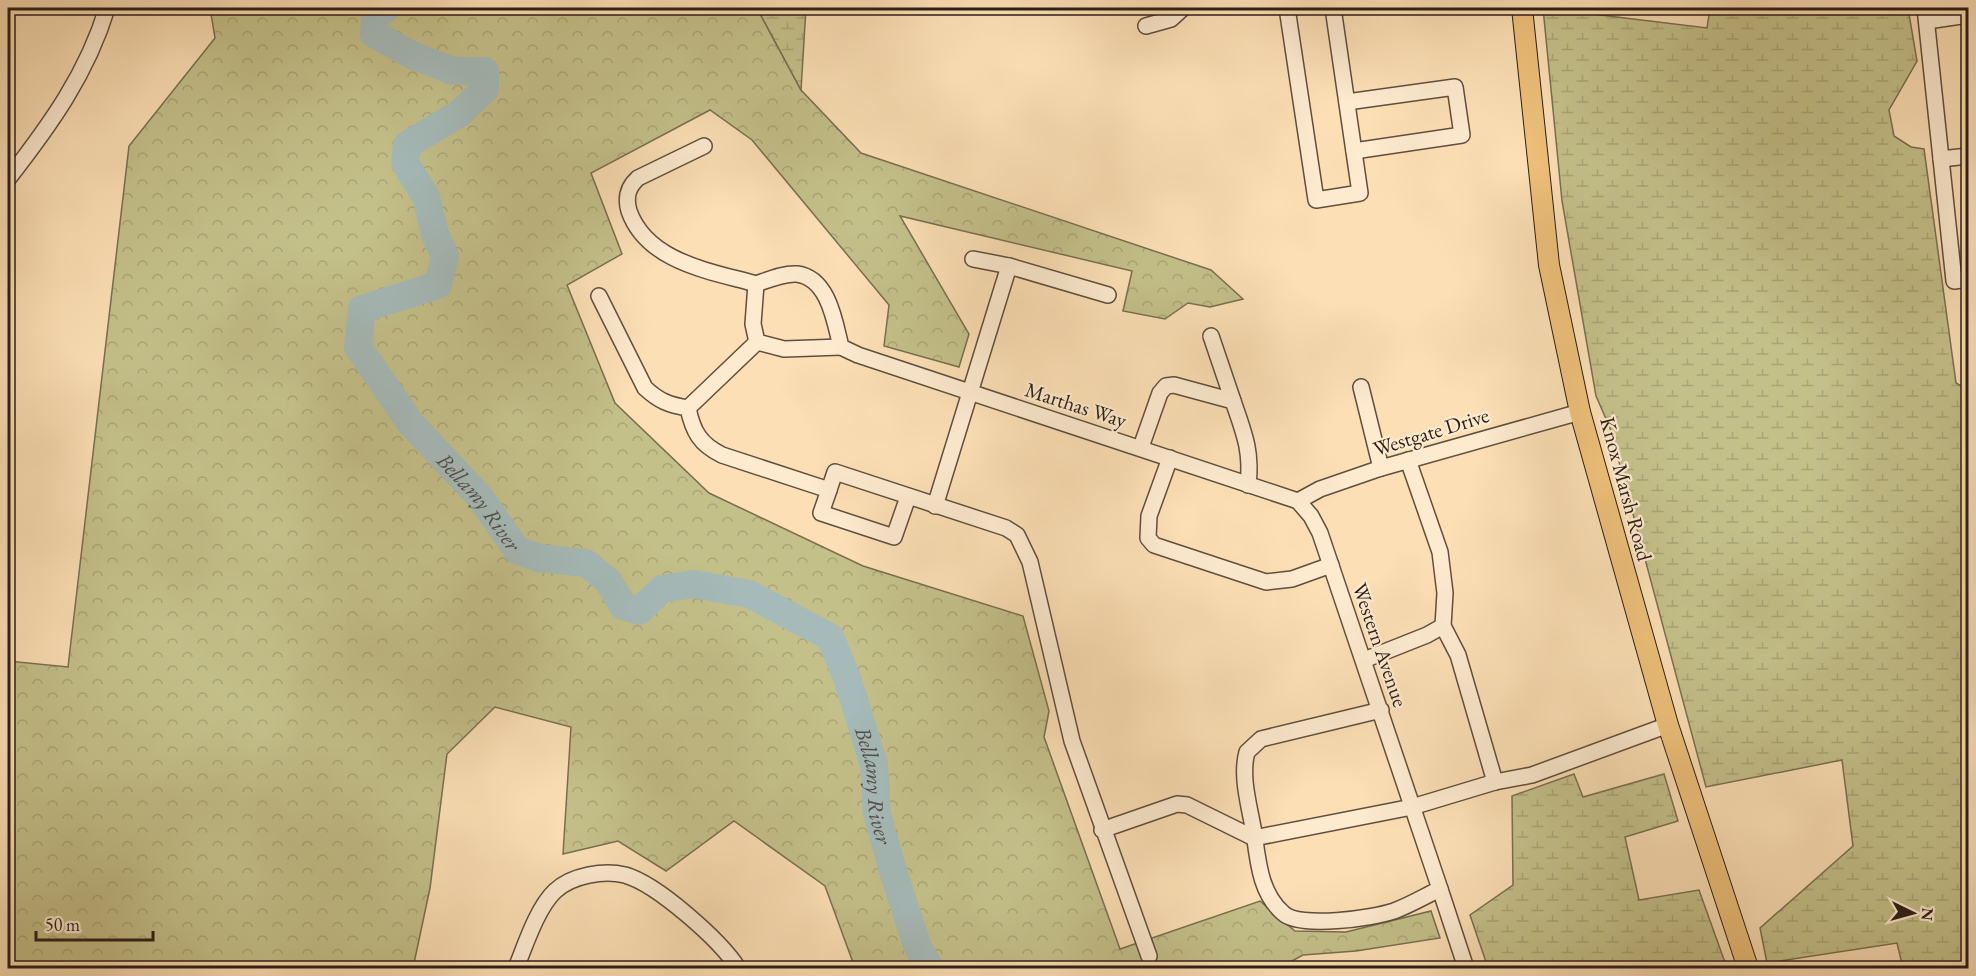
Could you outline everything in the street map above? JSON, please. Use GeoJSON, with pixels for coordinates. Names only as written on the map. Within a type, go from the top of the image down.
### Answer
{"type":"FeatureCollection","features":[{"type":"Feature","properties":{"kind":"main road","name":"Knox Marsh Road"},"geometry":{"type":"LineString","coordinates":[[1522,8],[1550,265],[1580,412],[1668,725],[1748,969]]}},
{"type":"Feature","properties":{"kind":"street"},"geometry":{"type":"LineString","coordinates":[[8,179],[56,118],[80,76],[107,8]]}},
{"type":"Feature","properties":{"kind":"street"},"geometry":{"type":"LineString","coordinates":[[1146,26],[1171,19],[1183,8]]}},
{"type":"Feature","properties":{"kind":"street"},"geometry":{"type":"LineString","coordinates":[[1287,8],[1316,200],[1360,193],[1333,8]]}},
{"type":"Feature","properties":{"kind":"street"},"geometry":{"type":"LineString","coordinates":[[1968,15],[1926,14],[1954,281],[1968,279]]}},
{"type":"Feature","properties":{"kind":"street"},"geometry":{"type":"LineString","coordinates":[[1347,102],[1455,87],[1462,135],[1354,151]]}},
{"type":"Feature","properties":{"kind":"street"},"geometry":{"type":"LineString","coordinates":[[704,146],[638,178],[630,185],[627,196],[634,224],[645,238],[671,255],[699,267],[756,284],[787,275],[809,278],[827,300],[841,347]]}},
{"type":"Feature","properties":{"kind":"street"},"geometry":{"type":"LineString","coordinates":[[1941,159],[1968,156]]}},
{"type":"Feature","properties":{"kind":"street"},"geometry":{"type":"LineString","coordinates":[[974,259],[1009,266],[1108,295]]}},
{"type":"Feature","properties":{"kind":"street"},"geometry":{"type":"LineString","coordinates":[[935,506],[1009,266]]}},
{"type":"Feature","properties":{"kind":"street"},"geometry":{"type":"LineString","coordinates":[[688,408],[756,342],[753,314],[756,284]]}},
{"type":"Feature","properties":{"kind":"street"},"geometry":{"type":"LineString","coordinates":[[600,296],[645,388],[657,399],[671,406],[688,408]]}},
{"type":"Feature","properties":{"kind":"street"},"geometry":{"type":"LineString","coordinates":[[1211,336],[1248,444],[1251,461],[1248,485]]}},
{"type":"Feature","properties":{"kind":"street","name":"Marthas Way"},"geometry":{"type":"LineString","coordinates":[[756,342],[784,349],[841,347],[969,393],[1141,447],[1298,501]]}},
{"type":"Feature","properties":{"kind":"street"},"geometry":{"type":"LineString","coordinates":[[1141,447],[1160,393],[1166,386],[1174,385],[1233,401]]}},
{"type":"Feature","properties":{"kind":"street"},"geometry":{"type":"LineString","coordinates":[[1361,387],[1381,468]]}},
{"type":"Feature","properties":{"kind":"street"},"geometry":{"type":"LineString","coordinates":[[688,408],[692,427],[707,448],[829,490]]}},
{"type":"Feature","properties":{"kind":"street","name":"Westgate Drive"},"geometry":{"type":"LineString","coordinates":[[1298,501],[1320,489],[1381,468],[1580,412]]}},
{"type":"Feature","properties":{"kind":"street"},"geometry":{"type":"LineString","coordinates":[[1170,458],[1149,516],[1148,538],[1154,545],[1266,582],[1292,579],[1330,565]]}},
{"type":"Feature","properties":{"kind":"street"},"geometry":{"type":"LineString","coordinates":[[1408,460],[1440,552],[1445,593],[1443,626],[1458,655],[1495,782]]}},
{"type":"Feature","properties":{"kind":"street"},"geometry":{"type":"LineString","coordinates":[[908,497],[894,537],[821,513],[836,472],[1006,528],[1017,535],[1024,546],[1072,741],[1149,956]]}},
{"type":"Feature","properties":{"kind":"street","name":"Western Avenue"},"geometry":{"type":"LineString","coordinates":[[1298,501],[1311,516],[1320,533],[1466,969]]}},
{"type":"Feature","properties":{"kind":"street"},"geometry":{"type":"LineString","coordinates":[[1364,660],[1427,635],[1443,626]]}},
{"type":"Feature","properties":{"kind":"street"},"geometry":{"type":"LineString","coordinates":[[1381,710],[1262,739],[1252,745],[1244,761],[1258,867],[1272,901],[1284,915],[1302,921],[1386,913],[1440,889]]}},
{"type":"Feature","properties":{"kind":"street"},"geometry":{"type":"LineString","coordinates":[[1102,830],[1177,804],[1187,805],[1254,838],[1412,807],[1495,782],[1532,775],[1668,725]]}},
{"type":"Feature","properties":{"kind":"street"},"geometry":{"type":"LineString","coordinates":[[516,969],[535,922],[556,891],[588,874],[625,875],[674,904],[730,956],[738,969]]}},
{"type":"Feature","properties":{"kind":"green space"},"geometry":{"type":"Polygon","coordinates":[[[210,8],[757,8],[801,90],[861,153],[1211,270],[1243,299],[1210,307],[1188,303],[1165,319],[1123,311],[1132,271],[900,216],[969,334],[959,367],[884,346],[889,305],[752,140],[710,110],[591,173],[622,254],[567,285],[615,403],[709,493],[863,566],[1023,616],[1049,711],[1044,737],[1120,949],[1260,901],[1295,931],[1346,932],[1431,911],[1440,938],[1356,951],[1303,955],[1279,968],[855,968],[825,886],[734,821],[666,871],[618,841],[563,854],[571,727],[495,707],[447,754],[430,888],[413,968],[8,968],[8,661],[68,667],[129,146],[215,38],[210,8]]]}},
{"type":"Feature","properties":{"kind":"green space"},"geometry":{"type":"Polygon","coordinates":[[[757,8],[806,8],[801,90],[757,8]]]}},
{"type":"Feature","properties":{"kind":"green space"},"geometry":{"type":"Polygon","coordinates":[[[1543,8],[1707,28],[1710,8],[1908,8],[1917,61],[1889,110],[1894,136],[1911,147],[1924,149],[1956,383],[1968,390],[1968,968],[1903,968],[1897,943],[1767,963],[1760,928],[1853,846],[1842,760],[1706,787],[1610,428],[1596,396],[1562,201],[1543,8]]]}},
{"type":"Feature","properties":{"kind":"green space"},"geometry":{"type":"Polygon","coordinates":[[[1574,774],[1583,797],[1664,774],[1678,821],[1625,837],[1639,900],[1699,890],[1727,968],[1498,968],[1486,962],[1470,915],[1513,885],[1512,796],[1574,774]]]}},
{"type":"Feature","properties":{"kind":"waterway","name":"Bellamy River"},"geometry":{"type":"LineString","coordinates":[[387,8],[375,15],[374,34],[414,56],[453,71],[485,71],[485,89],[460,113],[407,145],[405,163],[426,197],[435,234],[445,256],[438,285],[362,309],[358,347],[411,424],[479,496],[517,550],[539,558],[586,563],[608,581],[623,606],[639,611],[662,589],[694,584],[749,594],[830,637],[847,678],[874,765],[877,814],[893,871],[918,948],[930,968]]}}]}
